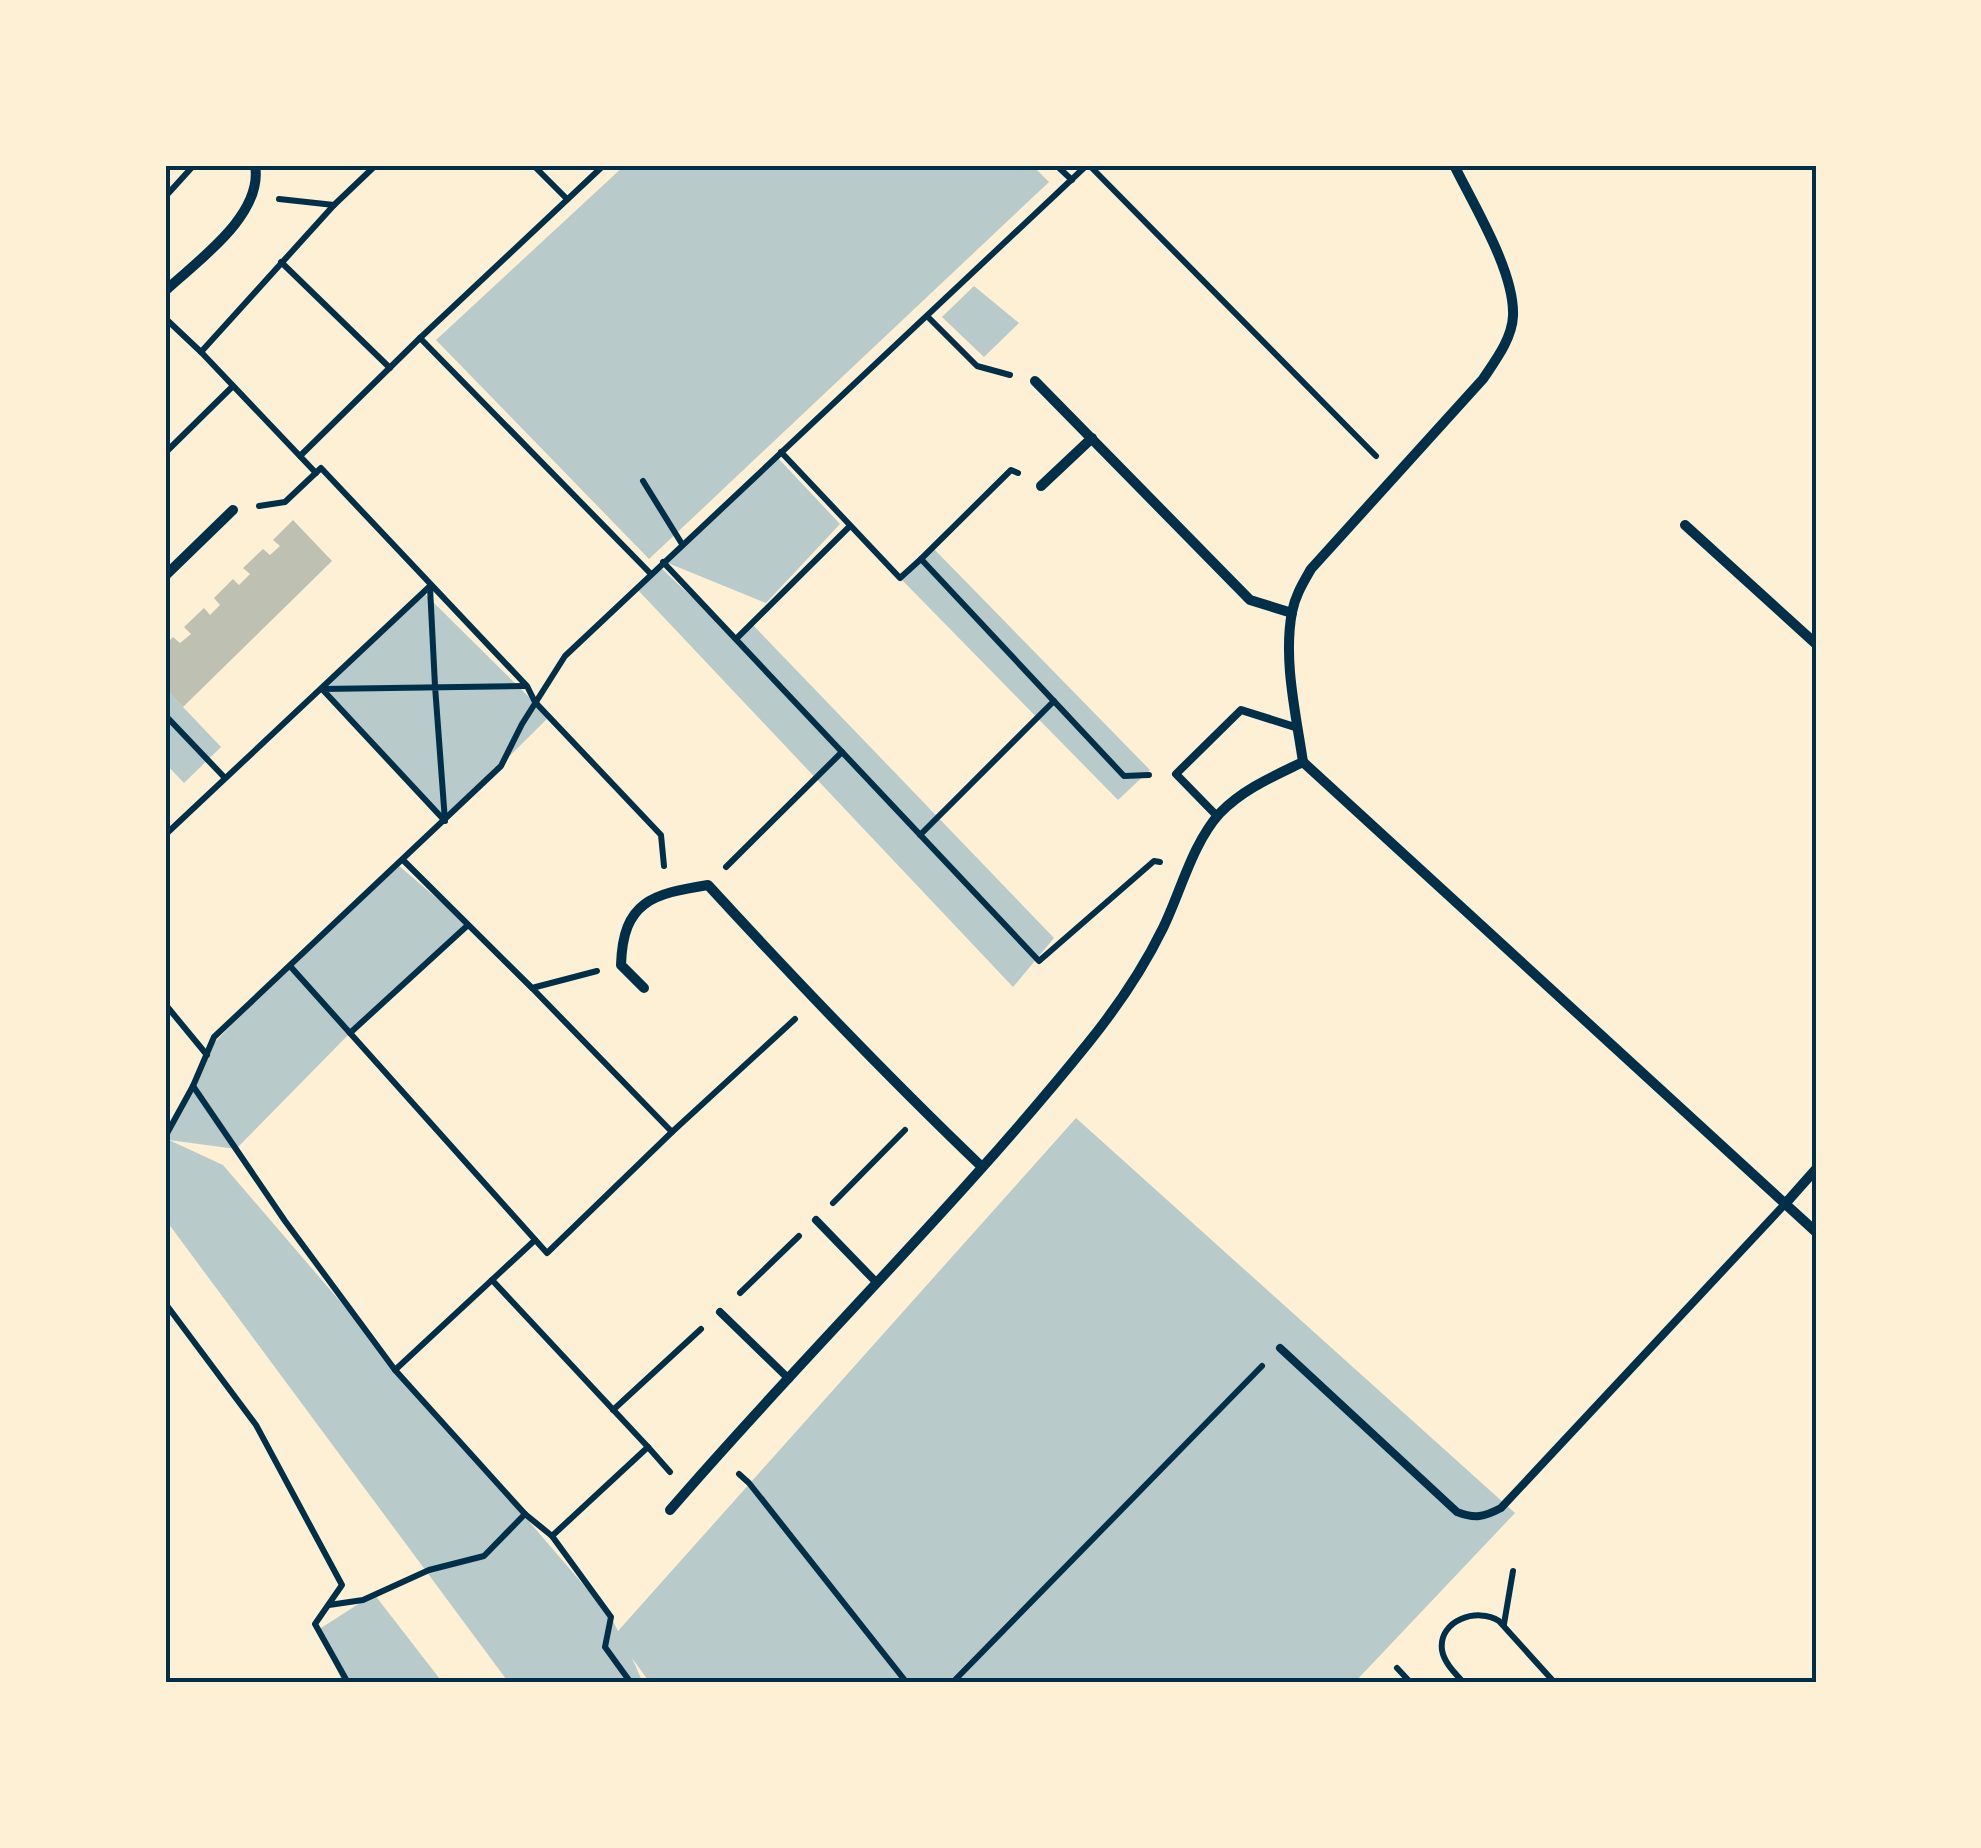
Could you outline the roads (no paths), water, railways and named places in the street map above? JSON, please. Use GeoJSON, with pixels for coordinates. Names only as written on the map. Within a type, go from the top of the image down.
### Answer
{"type":"FeatureCollection","features":[{"type":"Feature","properties":{"kind":"street"},"geometry":{"type":"LineString","coordinates":[[165,292],[240,221],[252,195],[255,165]]}},
{"type":"Feature","properties":{"kind":"street"},"geometry":{"type":"LineString","coordinates":[[1454,165],[1496,251],[1509,285],[1513,319],[1502,350],[1483,379],[1311,569],[1299,590],[1292,613],[1290,648],[1303,762],[1816,1232]]}},
{"type":"Feature","properties":{"kind":"street"},"geometry":{"type":"LineString","coordinates":[[1036,381],[1250,600],[1292,613]]}},
{"type":"Feature","properties":{"kind":"street"},"geometry":{"type":"LineString","coordinates":[[1041,486],[1092,438]]}},
{"type":"Feature","properties":{"kind":"street"},"geometry":{"type":"LineString","coordinates":[[165,576],[233,510]]}},
{"type":"Feature","properties":{"kind":"street"},"geometry":{"type":"LineString","coordinates":[[1686,524],[1816,644]]}},
{"type":"Feature","properties":{"kind":"street"},"geometry":{"type":"LineString","coordinates":[[670,1510],[1038,1104],[1122,1000],[1163,928],[1202,839],[1217,816],[1236,798],[1303,762]]}},
{"type":"Feature","properties":{"kind":"street"},"geometry":{"type":"LineString","coordinates":[[644,988],[621,965],[622,938],[638,908],[666,892],[708,885],[814,1001],[982,1167]]}},
{"type":"Feature","properties":{"kind":"street"},"geometry":{"type":"LineString","coordinates":[[1785,1204],[1816,1169]]}},
{"type":"Feature","properties":{"kind":"lane"},"geometry":{"type":"LineString","coordinates":[[1217,816],[1176,774],[1242,710],[1298,728]]}},
{"type":"Feature","properties":{"kind":"lane"},"geometry":{"type":"LineString","coordinates":[[1280,1348],[1457,1512],[1471,1518],[1484,1517],[1501,1508],[1785,1204]]}},
{"type":"Feature","properties":{"kind":"lane"},"geometry":{"type":"LineString","coordinates":[[816,1220],[877,1282]]}},
{"type":"Feature","properties":{"kind":"lane"},"geometry":{"type":"LineString","coordinates":[[720,1312],[789,1379]]}}]}
